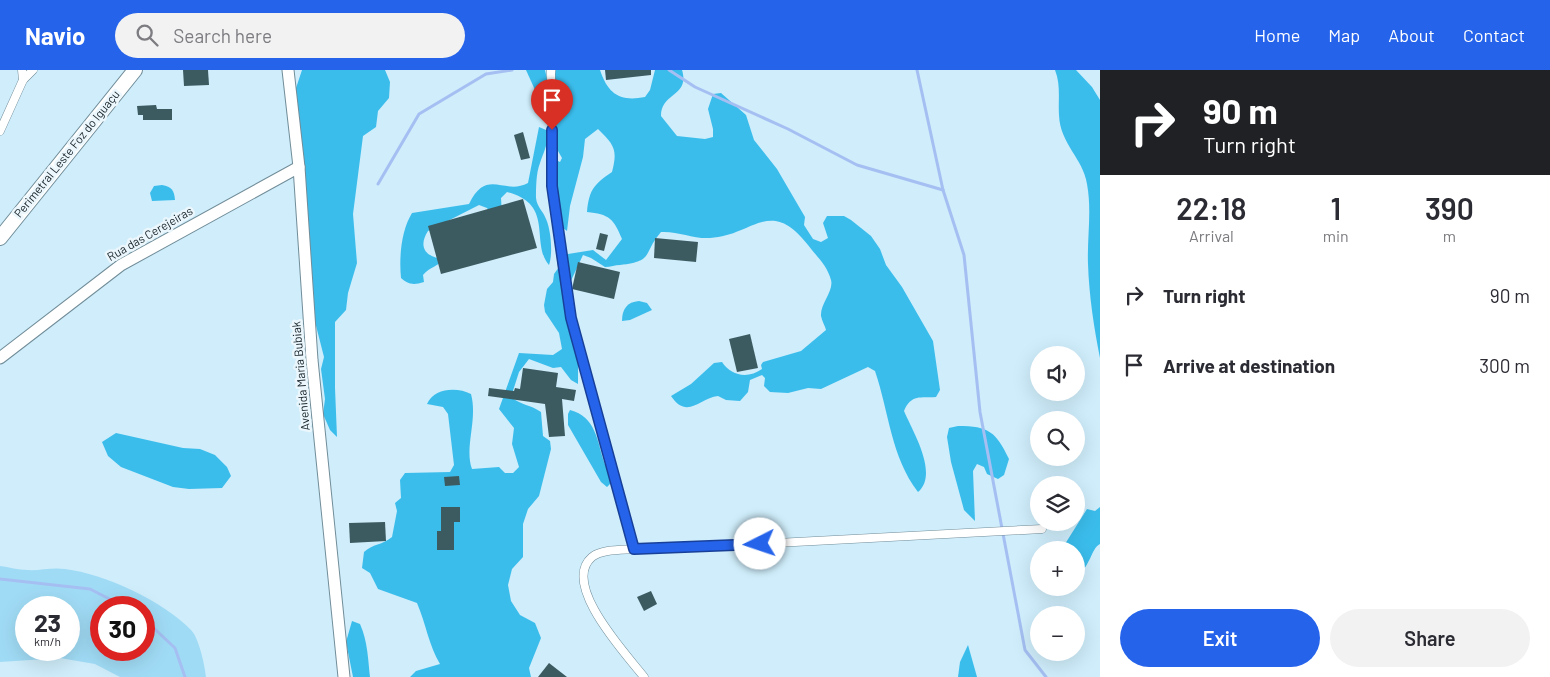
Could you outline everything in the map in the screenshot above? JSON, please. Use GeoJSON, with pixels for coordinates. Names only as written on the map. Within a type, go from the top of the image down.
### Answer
{"type":"FeatureCollection","features":[{"type":"Feature","properties":{"kind":"highway","name":"Perimetral Leste Foz do Iguaçu"},"geometry":{"type":"LineString","coordinates":[[0,238],[135,70]]}},
{"type":"Feature","properties":{"kind":"street"},"geometry":{"type":"LineString","coordinates":[[22,70],[23,80]]}},
{"type":"Feature","properties":{"kind":"street"},"geometry":{"type":"LineString","coordinates":[[0,130],[23,80],[33,70]]}},
{"type":"Feature","properties":{"kind":"street"},"geometry":{"type":"LineString","coordinates":[[551,70],[552,186],[564,278],[571,318],[634,549]]}},
{"type":"Feature","properties":{"kind":"street","name":"Avenida Maria Bubiak"},"geometry":{"type":"LineString","coordinates":[[287,71],[299,167],[312,360],[344,677]]}},
{"type":"Feature","properties":{"kind":"street","name":"Rua das Cerejeiras"},"geometry":{"type":"LineString","coordinates":[[0,358],[121,265],[299,167]]}},
{"type":"Feature","properties":{"kind":"street"},"geometry":{"type":"LineString","coordinates":[[644,677],[600,620],[586,596],[585,576],[588,563],[593,557],[600,554],[634,549],[1030,529]]}},
{"type":"Feature","properties":{"kind":"shaded area"},"geometry":{"type":"Polygon","coordinates":[[[302,70],[385,70],[390,82],[389,98],[378,111],[376,127],[363,136],[353,214],[357,263],[348,293],[346,310],[335,322],[337,437],[330,430],[323,414],[325,399],[321,369],[324,357],[313,314],[314,302],[311,286],[308,216],[295,91],[302,70]]]}},
{"type":"Feature","properties":{"kind":"shaded area"},"geometry":{"type":"Polygon","coordinates":[[[526,70],[545,70],[550,93],[547,102],[540,101],[526,70]]]}},
{"type":"Feature","properties":{"kind":"shaded area"},"geometry":{"type":"Polygon","coordinates":[[[556,70],[600,70],[607,85],[616,94],[622,97],[636,98],[645,97],[650,90],[655,70],[682,70],[682,85],[665,102],[661,116],[677,136],[705,139],[713,137],[708,109],[713,94],[721,93],[746,115],[754,140],[777,169],[805,217],[804,225],[813,239],[821,242],[828,238],[823,223],[827,216],[844,216],[871,236],[880,249],[886,265],[902,287],[933,341],[940,390],[936,397],[913,399],[904,411],[918,441],[925,464],[926,475],[924,484],[918,492],[909,478],[896,449],[875,371],[868,367],[821,389],[808,388],[788,393],[770,392],[764,386],[765,378],[762,375],[750,380],[748,392],[740,401],[726,400],[718,396],[688,407],[677,403],[671,396],[691,384],[714,363],[722,362],[735,373],[751,374],[762,369],[761,365],[763,362],[801,351],[826,330],[821,311],[831,289],[829,275],[824,265],[808,245],[795,231],[783,223],[761,222],[725,236],[710,238],[661,232],[643,259],[631,263],[605,267],[583,255],[568,287],[563,260],[568,254],[593,250],[606,260],[622,239],[610,219],[601,214],[587,212],[591,193],[601,180],[612,172],[615,158],[611,144],[598,129],[585,139],[583,157],[570,206],[567,231],[558,224],[558,161],[560,162],[562,158],[558,151],[554,128],[557,112],[553,81],[556,70]]]}},
{"type":"Feature","properties":{"kind":"shaded area"},"geometry":{"type":"Polygon","coordinates":[[[1055,70],[1076,70],[1092,87],[1100,100],[1100,358],[1092,311],[1089,276],[1089,204],[1087,184],[1081,166],[1067,143],[1060,125],[1059,87],[1055,70]]]}},
{"type":"Feature","properties":{"kind":"shaded area"},"geometry":{"type":"Polygon","coordinates":[[[539,127],[546,130],[547,140],[536,180],[536,198],[549,229],[551,249],[549,265],[541,246],[539,225],[531,205],[522,198],[507,192],[501,198],[502,215],[492,215],[487,208],[479,205],[428,231],[423,242],[426,251],[433,257],[445,259],[423,275],[424,282],[412,284],[401,278],[402,245],[405,228],[412,213],[469,204],[482,187],[489,185],[496,184],[511,187],[528,183],[539,127]]]}},
{"type":"Feature","properties":{"kind":"shaded area"},"geometry":{"type":"Polygon","coordinates":[[[162,185],[172,190],[175,200],[152,201],[150,193],[154,186],[162,185]]]}},
{"type":"Feature","properties":{"kind":"shaded area"},"geometry":{"type":"Polygon","coordinates":[[[559,267],[565,310],[578,349],[578,384],[571,380],[561,367],[553,368],[529,359],[519,372],[511,397],[541,412],[543,436],[550,441],[551,449],[539,496],[528,509],[523,524],[523,557],[512,569],[508,585],[511,601],[520,615],[535,623],[541,638],[529,668],[531,677],[410,677],[416,671],[440,664],[433,650],[417,603],[378,589],[370,573],[362,568],[364,552],[370,547],[385,542],[392,537],[397,511],[395,503],[401,498],[400,480],[405,473],[450,472],[454,465],[448,414],[443,407],[427,404],[430,399],[440,392],[459,390],[471,394],[473,414],[469,452],[472,469],[499,467],[505,473],[513,473],[519,467],[512,444],[514,428],[499,409],[519,353],[553,355],[562,349],[559,333],[545,312],[544,305],[547,289],[553,282],[554,274],[559,267]]]}},
{"type":"Feature","properties":{"kind":"shaded area"},"geometry":{"type":"Polygon","coordinates":[[[639,301],[647,303],[652,310],[630,320],[622,321],[626,307],[631,303],[639,301]]]}},
{"type":"Feature","properties":{"kind":"shaded area"},"geometry":{"type":"Polygon","coordinates":[[[570,410],[579,413],[585,418],[594,430],[609,476],[610,484],[607,487],[601,482],[568,425],[570,410]]]}},
{"type":"Feature","properties":{"kind":"shaded area"},"geometry":{"type":"Polygon","coordinates":[[[958,426],[977,427],[990,432],[1000,442],[1009,459],[1004,475],[998,479],[987,474],[984,467],[977,464],[973,471],[975,521],[964,510],[951,462],[947,437],[949,428],[958,426]]]}},
{"type":"Feature","properties":{"kind":"shaded area"},"geometry":{"type":"Polygon","coordinates":[[[116,433],[183,448],[200,449],[215,455],[227,467],[231,476],[222,488],[189,489],[173,487],[121,467],[108,456],[102,442],[116,433]]]}},
{"type":"Feature","properties":{"kind":"shaded area"},"geometry":{"type":"Polygon","coordinates":[[[1100,507],[1100,544],[1094,550],[1085,567],[1085,541],[1067,541],[1073,531],[1085,531],[1085,512],[1087,509],[1095,511],[1100,507]]]}},
{"type":"Feature","properties":{"kind":"shaded area"},"geometry":{"type":"Polygon","coordinates":[[[0,566],[24,570],[60,569],[81,572],[115,583],[143,596],[90,596],[90,661],[155,661],[155,603],[179,619],[194,634],[203,659],[206,677],[120,677],[95,664],[78,661],[80,661],[80,596],[15,596],[15,661],[0,662],[0,566]]]}},
{"type":"Feature","properties":{"kind":"shaded area"},"geometry":{"type":"Polygon","coordinates":[[[352,621],[360,624],[365,637],[370,677],[353,677],[346,642],[352,621]]]}},
{"type":"Feature","properties":{"kind":"shaded area"},"geometry":{"type":"Polygon","coordinates":[[[968,645],[977,677],[958,677],[960,662],[968,645]]]}},
{"type":"Feature","properties":{"kind":"building"},"geometry":{"type":"Polygon","coordinates":[[[183,70],[208,70],[209,85],[184,86],[183,70]]]}},
{"type":"Feature","properties":{"kind":"building"},"geometry":{"type":"Polygon","coordinates":[[[605,70],[651,70],[651,75],[606,80],[605,70]]]}},
{"type":"Feature","properties":{"kind":"building"},"geometry":{"type":"Polygon","coordinates":[[[156,105],[157,109],[172,109],[172,120],[143,120],[143,115],[138,115],[137,106],[156,105]]]}},
{"type":"Feature","properties":{"kind":"building"},"geometry":{"type":"Polygon","coordinates":[[[523,132],[530,158],[521,160],[514,135],[523,132]]]}},
{"type":"Feature","properties":{"kind":"building"},"geometry":{"type":"Polygon","coordinates":[[[523,199],[537,248],[441,274],[428,226],[523,199]]]}},
{"type":"Feature","properties":{"kind":"building"},"geometry":{"type":"Polygon","coordinates":[[[600,233],[608,235],[604,251],[596,249],[600,233]]]}},
{"type":"Feature","properties":{"kind":"building"},"geometry":{"type":"Polygon","coordinates":[[[655,238],[698,242],[696,262],[654,258],[655,238]]]}},
{"type":"Feature","properties":{"kind":"building"},"geometry":{"type":"Polygon","coordinates":[[[578,262],[620,272],[614,299],[572,289],[578,262]]]}},
{"type":"Feature","properties":{"kind":"building"},"geometry":{"type":"Polygon","coordinates":[[[750,334],[758,368],[737,372],[729,339],[750,334]]]}},
{"type":"Feature","properties":{"kind":"building"},"geometry":{"type":"Polygon","coordinates":[[[523,368],[558,373],[556,387],[576,390],[574,401],[562,399],[565,436],[549,437],[545,404],[488,396],[489,388],[514,391],[515,388],[520,389],[523,368]]]}},
{"type":"Feature","properties":{"kind":"building"},"geometry":{"type":"Polygon","coordinates":[[[459,476],[460,485],[445,486],[444,477],[459,476]]]}},
{"type":"Feature","properties":{"kind":"building"},"geometry":{"type":"Polygon","coordinates":[[[441,507],[460,507],[460,522],[454,522],[454,550],[437,550],[437,531],[441,531],[441,507]]]}},
{"type":"Feature","properties":{"kind":"building"},"geometry":{"type":"Polygon","coordinates":[[[385,522],[386,541],[350,543],[349,523],[385,522]]]}},
{"type":"Feature","properties":{"kind":"building"},"geometry":{"type":"Polygon","coordinates":[[[651,591],[657,604],[644,611],[637,597],[651,591]]]}},
{"type":"Feature","properties":{"kind":"building"},"geometry":{"type":"Polygon","coordinates":[[[549,663],[567,677],[538,677],[549,663]]]}},
{"type":"Feature","properties":{"kind":"waterway"},"geometry":{"type":"LineString","coordinates":[[378,184],[419,114],[486,74],[512,70]]}},
{"type":"Feature","properties":{"kind":"waterway"},"geometry":{"type":"LineString","coordinates":[[669,70],[695,87],[788,129],[857,165],[943,190]]}},
{"type":"Feature","properties":{"kind":"waterway"},"geometry":{"type":"LineString","coordinates":[[917,70],[943,190],[964,255],[980,412],[1025,650],[1046,677]]}},
{"type":"Feature","properties":{"kind":"waterway"},"geometry":{"type":"LineString","coordinates":[[0,579],[90,589],[104,596]]}},
{"type":"Feature","properties":{"kind":"waterway"},"geometry":{"type":"LineString","coordinates":[[155,629],[175,648],[185,677]]}},
{"type":"Feature","properties":{"kind":"route"},"geometry":{"type":"LineString","coordinates":[[552,130],[552,186],[571,318],[632,533],[634,549],[760,544]]}}]}
